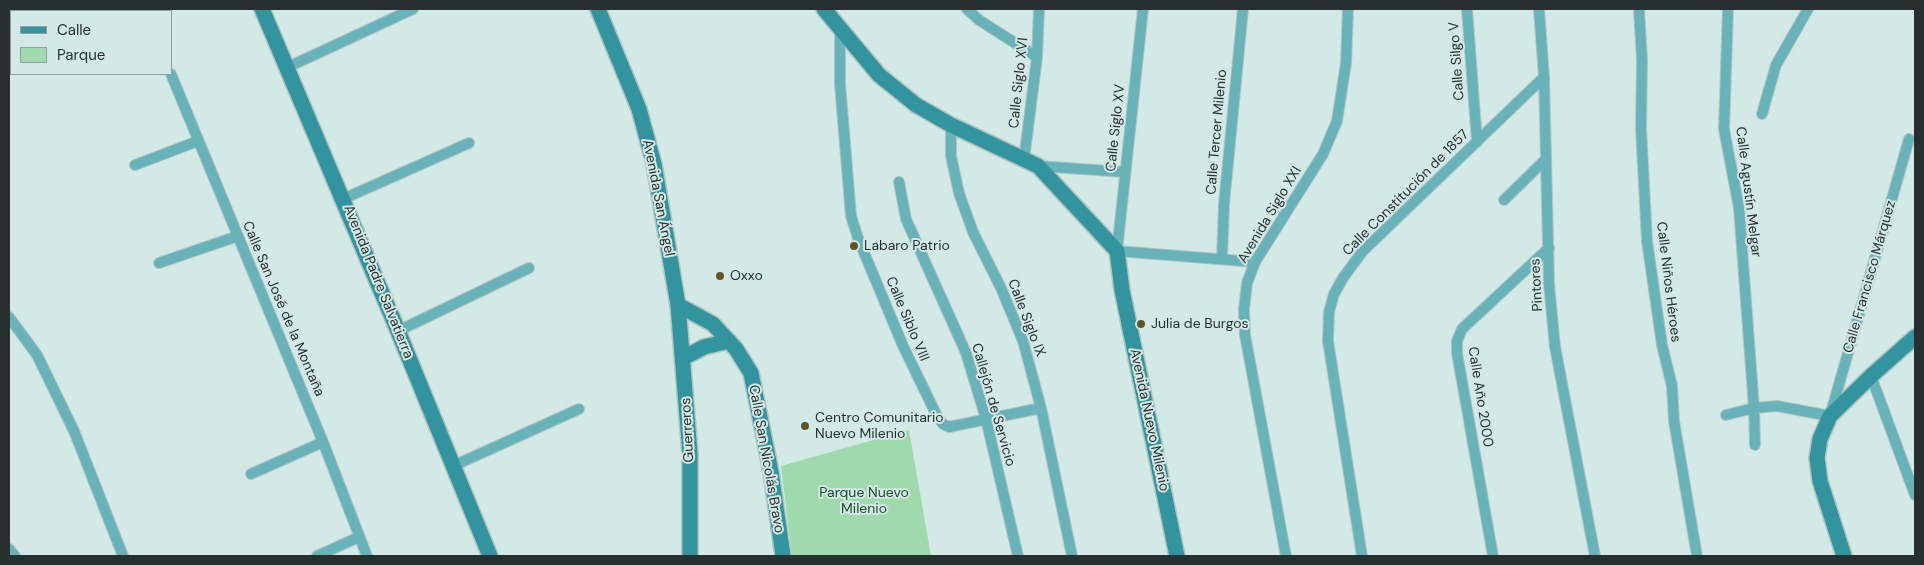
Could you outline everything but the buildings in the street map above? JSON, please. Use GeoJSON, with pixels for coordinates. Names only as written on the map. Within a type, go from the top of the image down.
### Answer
{"type":"FeatureCollection","features":[{"type":"Feature","properties":{"kind":"street","name":"Avenida Padre Salvatierra"},"geometry":{"type":"LineString","coordinates":[[262,9],[288,67],[490,556]]}},
{"type":"Feature","properties":{"kind":"street"},"geometry":{"type":"LineString","coordinates":[[288,67],[413,9]]}},
{"type":"Feature","properties":{"kind":"street","name":"Avenida San Ángel"},"geometry":{"type":"LineString","coordinates":[[598,9],[638,109],[654,164],[678,305]]}},
{"type":"Feature","properties":{"kind":"street"},"geometry":{"type":"LineString","coordinates":[[824,9],[879,75],[916,105],[950,125],[1038,166],[1126,172]]}},
{"type":"Feature","properties":{"kind":"street"},"geometry":{"type":"LineString","coordinates":[[967,9],[979,20],[1037,57]]}},
{"type":"Feature","properties":{"kind":"street","name":"Calle Siglo XVI"},"geometry":{"type":"LineString","coordinates":[[1024,160],[1037,57],[1038,9]]}},
{"type":"Feature","properties":{"kind":"street","name":"Calle Siglo XV"},"geometry":{"type":"LineString","coordinates":[[1117,251],[1143,9]]}},
{"type":"Feature","properties":{"kind":"street","name":"Calle Tercer Milenio"},"geometry":{"type":"LineString","coordinates":[[1222,259],[1224,204],[1243,9]]}},
{"type":"Feature","properties":{"kind":"street","name":"Avenida Siglo XXI"},"geometry":{"type":"LineString","coordinates":[[1286,556],[1245,335],[1244,309],[1247,283],[1254,262],[1323,154],[1337,121],[1346,63],[1348,9]]}},
{"type":"Feature","properties":{"kind":"street","name":"Calle Silgo V"},"geometry":{"type":"LineString","coordinates":[[1467,9],[1477,142]]}},
{"type":"Feature","properties":{"kind":"street","name":"Pintores"},"geometry":{"type":"LineString","coordinates":[[1540,9],[1544,77],[1549,284],[1556,348],[1595,556]]}},
{"type":"Feature","properties":{"kind":"street","name":"Calle Niños Héroes"},"geometry":{"type":"LineString","coordinates":[[1639,9],[1641,33],[1641,128],[1647,240],[1662,345],[1672,386],[1674,421],[1697,556]]}},
{"type":"Feature","properties":{"kind":"street","name":"Calle Agustín Melgar"},"geometry":{"type":"LineString","coordinates":[[1728,9],[1724,129],[1739,208],[1755,445]]}},
{"type":"Feature","properties":{"kind":"street"},"geometry":{"type":"LineString","coordinates":[[1762,114],[1776,65],[1808,9]]}},
{"type":"Feature","properties":{"kind":"street","name":"Calle Siblo VIII"},"geometry":{"type":"LineString","coordinates":[[840,30],[840,84],[851,216],[858,238],[903,346],[938,418],[942,424],[949,427],[1041,408]]}},
{"type":"Feature","properties":{"kind":"street","name":"Calle San José de la Montaña"},"geometry":{"type":"LineString","coordinates":[[171,75],[323,442],[366,556]]}},
{"type":"Feature","properties":{"kind":"street","name":"Calle Constitución de 1857"},"geometry":{"type":"LineString","coordinates":[[1362,556],[1328,341],[1329,312],[1334,294],[1362,252],[1544,77]]}},
{"type":"Feature","properties":{"kind":"street","name":"Calle Siglo IX"},"geometry":{"type":"LineString","coordinates":[[950,125],[951,156],[958,193],[973,232],[1023,342],[1041,408],[1072,556]]}},
{"type":"Feature","properties":{"kind":"street","name":"Calle Francisco Márquez"},"geometry":{"type":"LineString","coordinates":[[1844,556],[1820,481],[1817,458],[1820,439],[1830,416],[1910,139]]}},
{"type":"Feature","properties":{"kind":"street"},"geometry":{"type":"LineString","coordinates":[[135,165],[198,141]]}},
{"type":"Feature","properties":{"kind":"street"},"geometry":{"type":"LineString","coordinates":[[343,199],[468,143]]}},
{"type":"Feature","properties":{"kind":"street"},"geometry":{"type":"LineString","coordinates":[[1504,200],[1546,160]]}},
{"type":"Feature","properties":{"kind":"street"},"geometry":{"type":"LineString","coordinates":[[1038,166],[1117,251],[1254,262]]}},
{"type":"Feature","properties":{"kind":"street","name":"Callejón de Servicio"},"geometry":{"type":"LineString","coordinates":[[899,182],[906,219],[966,353],[986,419],[1018,556]]}},
{"type":"Feature","properties":{"kind":"street"},"geometry":{"type":"LineString","coordinates":[[159,263],[238,236]]}},
{"type":"Feature","properties":{"kind":"street","name":"Calle Año 2000"},"geometry":{"type":"LineString","coordinates":[[1493,556],[1457,341],[1462,329],[1549,248]]}},
{"type":"Feature","properties":{"kind":"street","name":"Avenida Nuevo Milenio"},"geometry":{"type":"LineString","coordinates":[[1117,251],[1122,290],[1177,556]]}},
{"type":"Feature","properties":{"kind":"street"},"geometry":{"type":"LineString","coordinates":[[398,331],[529,268]]}},
{"type":"Feature","properties":{"kind":"street","name":"Calle San Nicolás Bravo"},"geometry":{"type":"LineString","coordinates":[[678,305],[713,324],[736,349],[751,373],[771,472],[783,556]]}},
{"type":"Feature","properties":{"kind":"street","name":"Guerreros"},"geometry":{"type":"LineString","coordinates":[[678,305],[690,454],[690,556]]}},
{"type":"Feature","properties":{"kind":"street"},"geometry":{"type":"LineString","coordinates":[[9,317],[37,355],[74,431],[123,556]]}},
{"type":"Feature","properties":{"kind":"street"},"geometry":{"type":"LineString","coordinates":[[1726,415],[1754,408],[1777,406],[1830,416],[1915,337]]}},
{"type":"Feature","properties":{"kind":"street"},"geometry":{"type":"LineString","coordinates":[[683,358],[704,347],[729,341]]}},
{"type":"Feature","properties":{"kind":"street"},"geometry":{"type":"LineString","coordinates":[[1871,376],[1915,494]]}},
{"type":"Feature","properties":{"kind":"street"},"geometry":{"type":"LineString","coordinates":[[453,466],[579,409]]}},
{"type":"Feature","properties":{"kind":"street"},"geometry":{"type":"LineString","coordinates":[[251,474],[323,442]]}},
{"type":"Feature","properties":{"kind":"street"},"geometry":{"type":"LineString","coordinates":[[317,556],[359,537]]}},
{"type":"Feature","properties":{"kind":"street"},"geometry":{"type":"LineString","coordinates":[[9,549],[15,556]]}},
{"type":"Feature","properties":{"kind":"green space","name":"Parque Nuevo Milenio"},"geometry":{"type":"Polygon","coordinates":[[[909,430],[931,556],[792,556],[781,466],[909,430]]]}},
{"type":"Feature","properties":{"kind":"place","name":"Labaro Patrio"},"geometry":{"type":"Point","coordinates":[854,246]}},
{"type":"Feature","properties":{"kind":"place","name":"Oxxo"},"geometry":{"type":"Point","coordinates":[720,276]}},
{"type":"Feature","properties":{"kind":"place","name":"Julia de Burgos"},"geometry":{"type":"Point","coordinates":[1141,324]}},
{"type":"Feature","properties":{"kind":"place","name":"Centro Comunitario Nuevo Milenio"},"geometry":{"type":"Point","coordinates":[805,426]}}]}
